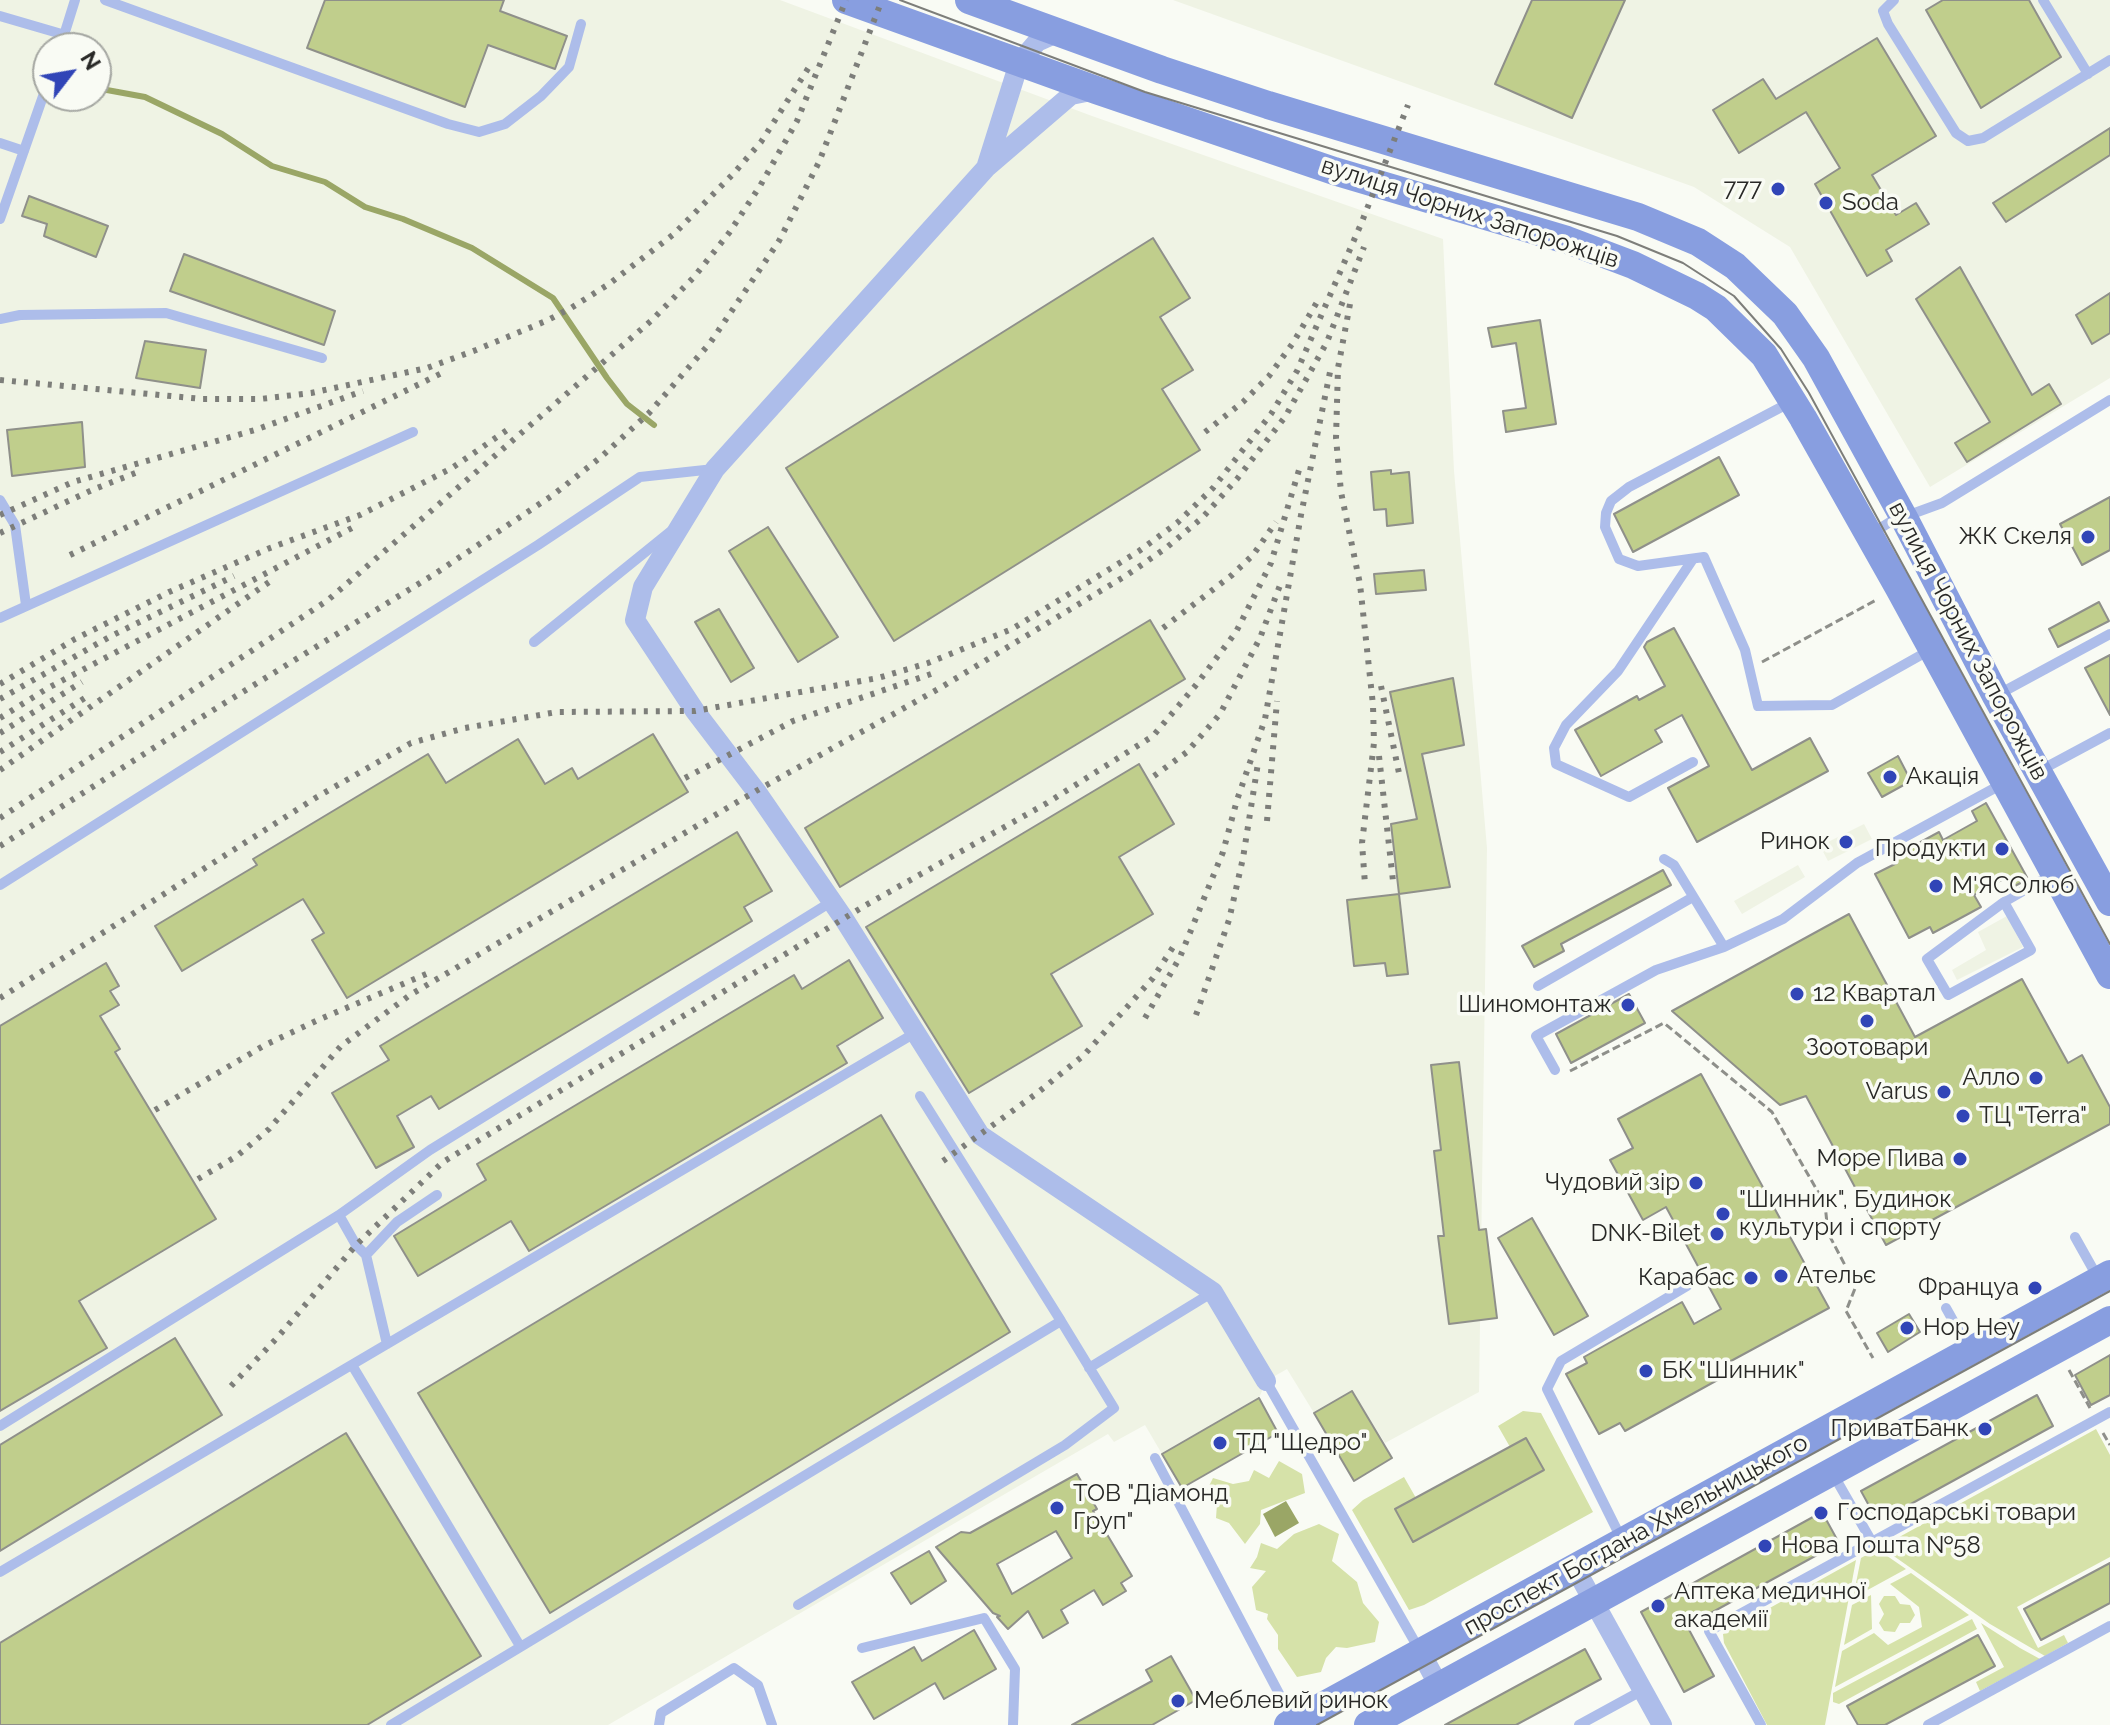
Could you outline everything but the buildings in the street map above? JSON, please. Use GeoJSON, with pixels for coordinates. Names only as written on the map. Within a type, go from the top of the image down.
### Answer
{"type":"FeatureCollection","features":[{"type":"Feature","properties":{"kind":"main road","name":"вулиця Чорних Запорожців"},"geometry":{"type":"LineString","coordinates":[[846,0],[1334,171],[1600,252],[1633,265],[1716,308],[1764,355],[1793,401],[1870,535],[2110,975]]}},
{"type":"Feature","properties":{"kind":"main road","name":"вулиця Чорних Запорожців"},"geometry":{"type":"LineString","coordinates":[[969,0],[1057,33],[1347,129],[1638,217],[1698,242],[1735,266],[1768,295],[1800,333],[1904,518],[1996,696],[2110,902]]}},
{"type":"Feature","properties":{"kind":"main road","name":"проспект Богдана Хмельницького"},"geometry":{"type":"LineString","coordinates":[[1293,1724],[2105,1277]]}},
{"type":"Feature","properties":{"kind":"main road","name":"проспект Богдана Хмельницького"},"geometry":{"type":"LineString","coordinates":[[1368,1725],[2110,1320]]}},
{"type":"Feature","properties":{"kind":"main road"},"geometry":{"type":"LineString","coordinates":[[1970,1351],[1991,1385]]}},
{"type":"Feature","properties":{"kind":"street"},"geometry":{"type":"LineString","coordinates":[[986,168],[1019,63],[1037,42],[1057,33]]}},
{"type":"Feature","properties":{"kind":"street"},"geometry":{"type":"LineString","coordinates":[[1096,90],[1071,95],[986,168],[715,469],[643,587],[635,620],[695,711],[756,791],[831,902],[980,1135],[1213,1292],[1266,1381]]}},
{"type":"Feature","properties":{"kind":"street"},"geometry":{"type":"LineString","coordinates":[[1575,1568],[1662,1725]]}},
{"type":"Feature","properties":{"kind":"street"},"geometry":{"type":"LineString","coordinates":[[1421,1653],[1439,1686]]}},
{"type":"Feature","properties":{"kind":"lane"},"geometry":{"type":"LineString","coordinates":[[66,32],[75,0]]}},
{"type":"Feature","properties":{"kind":"lane"},"geometry":{"type":"LineString","coordinates":[[105,0],[448,124],[479,132],[505,124],[541,96],[569,67],[581,24]]}},
{"type":"Feature","properties":{"kind":"lane"},"geometry":{"type":"LineString","coordinates":[[1894,0],[1883,11],[1888,24],[1956,133],[1968,141],[1983,138],[2110,60]]}},
{"type":"Feature","properties":{"kind":"lane"},"geometry":{"type":"LineString","coordinates":[[2043,0],[2088,74]]}},
{"type":"Feature","properties":{"kind":"lane"},"geometry":{"type":"LineString","coordinates":[[0,16],[55,32]]}},
{"type":"Feature","properties":{"kind":"lane"},"geometry":{"type":"LineString","coordinates":[[0,219],[38,112]]}},
{"type":"Feature","properties":{"kind":"lane"},"geometry":{"type":"LineString","coordinates":[[0,143],[24,151]]}},
{"type":"Feature","properties":{"kind":"lane"},"geometry":{"type":"LineString","coordinates":[[0,319],[20,315],[166,313],[322,358]]}},
{"type":"Feature","properties":{"kind":"lane"},"geometry":{"type":"LineString","coordinates":[[1870,535],[1890,522],[1942,503],[2110,400]]}},
{"type":"Feature","properties":{"kind":"lane"},"geometry":{"type":"LineString","coordinates":[[1793,401],[1629,487],[1611,501],[1605,527],[1619,559],[1638,566],[1704,557],[1745,650],[1758,706],[1832,705],[1932,649]]}},
{"type":"Feature","properties":{"kind":"lane"},"geometry":{"type":"LineString","coordinates":[[0,618],[413,432]]}},
{"type":"Feature","properties":{"kind":"lane"},"geometry":{"type":"LineString","coordinates":[[0,885],[538,545],[640,477],[715,469]]}},
{"type":"Feature","properties":{"kind":"lane"},"geometry":{"type":"LineString","coordinates":[[0,500],[15,525],[26,605]]}},
{"type":"Feature","properties":{"kind":"lane"},"geometry":{"type":"LineString","coordinates":[[534,642],[681,523]]}},
{"type":"Feature","properties":{"kind":"lane"},"geometry":{"type":"LineString","coordinates":[[1693,559],[1618,671],[1566,725],[1554,748],[1556,764],[1629,797],[1693,762]]}},
{"type":"Feature","properties":{"kind":"lane"},"geometry":{"type":"LineString","coordinates":[[1996,696],[2110,634]]}},
{"type":"Feature","properties":{"kind":"lane"},"geometry":{"type":"LineString","coordinates":[[2038,772],[2110,733]]}},
{"type":"Feature","properties":{"kind":"lane"},"geometry":{"type":"LineString","coordinates":[[1555,1070],[1536,1036],[1656,970],[1724,947],[1783,919],[1857,863],[2005,782]]}},
{"type":"Feature","properties":{"kind":"lane"},"geometry":{"type":"LineString","coordinates":[[1664,859],[1674,865],[1724,947]]}},
{"type":"Feature","properties":{"kind":"lane"},"geometry":{"type":"LineString","coordinates":[[2004,902],[2031,950],[1948,995],[1927,959],[2004,902],[2055,873]]}},
{"type":"Feature","properties":{"kind":"lane"},"geometry":{"type":"LineString","coordinates":[[1538,986],[1693,897]]}},
{"type":"Feature","properties":{"kind":"lane"},"geometry":{"type":"LineString","coordinates":[[0,1426],[339,1215],[430,1150],[831,902]]}},
{"type":"Feature","properties":{"kind":"lane"},"geometry":{"type":"LineString","coordinates":[[0,1572],[915,1033]]}},
{"type":"Feature","properties":{"kind":"lane"},"geometry":{"type":"LineString","coordinates":[[798,1605],[1065,1445],[1114,1408],[920,1096]]}},
{"type":"Feature","properties":{"kind":"lane"},"geometry":{"type":"LineString","coordinates":[[366,1255],[397,1222],[437,1195]]}},
{"type":"Feature","properties":{"kind":"lane"},"geometry":{"type":"LineString","coordinates":[[339,1215],[356,1245],[366,1255],[387,1344]]}},
{"type":"Feature","properties":{"kind":"lane"},"geometry":{"type":"LineString","coordinates":[[2075,1237],[2105,1277]]}},
{"type":"Feature","properties":{"kind":"lane"},"geometry":{"type":"LineString","coordinates":[[1623,1542],[1547,1389],[1561,1361],[1687,1286]]}},
{"type":"Feature","properties":{"kind":"lane"},"geometry":{"type":"LineString","coordinates":[[1089,1368],[1213,1292]]}},
{"type":"Feature","properties":{"kind":"lane"},"geometry":{"type":"LineString","coordinates":[[1946,1308],[1970,1351]]}},
{"type":"Feature","properties":{"kind":"lane"},"geometry":{"type":"LineString","coordinates":[[391,1725],[1061,1321]]}},
{"type":"Feature","properties":{"kind":"lane"},"geometry":{"type":"LineString","coordinates":[[352,1365],[520,1646]]}},
{"type":"Feature","properties":{"kind":"lane"},"geometry":{"type":"LineString","coordinates":[[1266,1381],[1421,1653]]}},
{"type":"Feature","properties":{"kind":"lane"},"geometry":{"type":"LineString","coordinates":[[1761,1725],[1709,1631],[2110,1412]]}},
{"type":"Feature","properties":{"kind":"lane"},"geometry":{"type":"LineString","coordinates":[[1155,1458],[1293,1724]]}},
{"type":"Feature","properties":{"kind":"lane"},"geometry":{"type":"LineString","coordinates":[[1832,1472],[1872,1542]]}},
{"type":"Feature","properties":{"kind":"lane"},"geometry":{"type":"LineString","coordinates":[[862,1648],[984,1618],[1015,1669],[1013,1725]]}},
{"type":"Feature","properties":{"kind":"lane"},"geometry":{"type":"LineString","coordinates":[[1928,1725],[2110,1626]]}},
{"type":"Feature","properties":{"kind":"lane"},"geometry":{"type":"LineString","coordinates":[[659,1725],[661,1713],[734,1668],[758,1685],[772,1725]]}},
{"type":"Feature","properties":{"kind":"lane"},"geometry":{"type":"LineString","coordinates":[[1579,1725],[1643,1690]]}},
{"type":"Feature","properties":{"kind":"path"},"geometry":{"type":"LineString","coordinates":[[1749,669],[1899,588]]}},
{"type":"Feature","properties":{"kind":"path"},"geometry":{"type":"LineString","coordinates":[[1555,1070],[1572,1071],[1664,1023],[1772,1112],[1825,1204],[1828,1233],[1856,1286],[1846,1311],[1873,1358]]}},
{"type":"Feature","properties":{"kind":"shaded area"},"geometry":{"type":"Polygon","coordinates":[[[0,0],[780,0],[1092,116],[1443,239],[1454,471],[1487,848],[1479,1392],[1385,1443],[1352,1391],[1314,1413],[1287,1369],[1266,1381],[1259,1398],[1162,1454],[1145,1425],[1114,1442],[1108,1434],[608,1725],[0,1725],[0,0]]]}},
{"type":"Feature","properties":{"kind":"shaded area"},"geometry":{"type":"Polygon","coordinates":[[[1173,0],[2110,0],[2110,378],[1930,487],[1790,247],[1694,187],[1173,0]]]}},
{"type":"Feature","properties":{"kind":"shaded area","name":"Ринок"},"geometry":{"type":"Polygon","coordinates":[[[1864,824],[1872,839],[1828,861],[1820,846],[1864,824]]]}},
{"type":"Feature","properties":{"kind":"shaded area"},"geometry":{"type":"Polygon","coordinates":[[[1798,865],[1805,877],[1742,914],[1734,901],[1798,865]]]}},
{"type":"Feature","properties":{"kind":"shaded area"},"geometry":{"type":"Polygon","coordinates":[[[2007,916],[2023,947],[1957,980],[1952,970],[1986,950],[1978,932],[2007,916]]]}},
{"type":"Feature","properties":{"kind":"shaded area"},"geometry":{"type":"Polygon","coordinates":[[[1523,1411],[1541,1413],[1593,1512],[1424,1605],[1409,1610],[1352,1510],[1363,1500],[1404,1477],[1416,1498],[1395,1510],[1413,1541],[1543,1469],[1526,1438],[1510,1447],[1498,1426],[1523,1411]]]}},
{"type":"Feature","properties":{"kind":"shaded area"},"geometry":{"type":"Polygon","coordinates":[[[2096,1429],[2110,1455],[2110,1557],[2017,1607],[2038,1648],[2064,1635],[2068,1643],[2045,1656],[1990,1624],[1881,1547],[2096,1429]]]}},
{"type":"Feature","properties":{"kind":"shaded area"},"geometry":{"type":"Polygon","coordinates":[[[1279,1461],[1302,1474],[1305,1493],[1261,1510],[1260,1524],[1245,1544],[1229,1523],[1216,1518],[1217,1504],[1205,1494],[1213,1478],[1233,1484],[1249,1481],[1254,1470],[1269,1478],[1279,1461]]]}},
{"type":"Feature","properties":{"kind":"shaded area"},"geometry":{"type":"Polygon","coordinates":[[[1286,1501],[1299,1523],[1275,1537],[1263,1514],[1286,1501]]]}},
{"type":"Feature","properties":{"kind":"shaded area"},"geometry":{"type":"Polygon","coordinates":[[[1319,1524],[1339,1534],[1332,1561],[1357,1582],[1363,1603],[1379,1622],[1375,1642],[1336,1647],[1326,1658],[1321,1672],[1297,1677],[1278,1649],[1278,1635],[1267,1619],[1268,1614],[1256,1610],[1252,1587],[1266,1571],[1250,1568],[1261,1543],[1277,1549],[1294,1534],[1319,1524]]]}},
{"type":"Feature","properties":{"kind":"shaded area"},"geometry":{"type":"Polygon","coordinates":[[[1877,1549],[1906,1569],[1853,1598],[1861,1558],[1877,1549]]]}},
{"type":"Feature","properties":{"kind":"shaded area"},"geometry":{"type":"Polygon","coordinates":[[[1856,1560],[1825,1725],[1767,1725],[1724,1643],[1723,1634],[1856,1560]]]}},
{"type":"Feature","properties":{"kind":"shaded area"},"geometry":{"type":"Polygon","coordinates":[[[1911,1573],[1969,1615],[1835,1687],[1842,1651],[1874,1633],[1888,1645],[1922,1627],[1919,1607],[1890,1584],[1911,1573]]]}},
{"type":"Feature","properties":{"kind":"shaded area"},"geometry":{"type":"Polygon","coordinates":[[[1871,1595],[1872,1629],[1844,1645],[1852,1605],[1871,1595]]]}},
{"type":"Feature","properties":{"kind":"shaded area"},"geometry":{"type":"Polygon","coordinates":[[[1884,1596],[1895,1596],[1900,1604],[1910,1605],[1915,1615],[1910,1623],[1900,1623],[1895,1632],[1884,1631],[1879,1623],[1884,1614],[1879,1604],[1884,1596]]]}},
{"type":"Feature","properties":{"kind":"shaded area"},"geometry":{"type":"Polygon","coordinates":[[[1972,1619],[1977,1629],[1839,1704],[1833,1702],[1833,1693],[1972,1619]]]}},
{"type":"Feature","properties":{"kind":"shaded area"},"geometry":{"type":"Polygon","coordinates":[[[1981,1623],[2040,1659],[1980,1691],[1976,1682],[2004,1667],[1981,1623]]]}},
{"type":"Feature","properties":{"kind":"waterway"},"geometry":{"type":"LineString","coordinates":[[112,91],[145,97],[222,134],[272,166],[325,182],[365,207],[472,248],[553,298],[627,404],[654,425]]}},
{"type":"Feature","properties":{"kind":"tram line"},"geometry":{"type":"LineString","coordinates":[[900,0],[1145,92],[1617,236],[1683,263],[1734,296],[1781,349],[1809,393],[2110,944]]}},
{"type":"Feature","properties":{"kind":"tram line"},"geometry":{"type":"LineString","coordinates":[[1317,1725],[2110,1291]]}},
{"type":"Feature","properties":{"kind":"railway"},"geometry":{"type":"LineString","coordinates":[[0,818],[328,600],[652,320],[694,277],[729,233],[760,186],[797,121],[846,0]]}},
{"type":"Feature","properties":{"kind":"railway"},"geometry":{"type":"LineString","coordinates":[[0,846],[433,575],[553,495],[649,413],[710,343],[779,241],[819,162],[882,0]]}},
{"type":"Feature","properties":{"kind":"railway"},"geometry":{"type":"LineString","coordinates":[[0,380],[203,399],[260,399],[311,393],[427,368],[476,350],[571,308],[609,284],[674,234],[761,142],[811,64]]}},
{"type":"Feature","properties":{"kind":"railway"},"geometry":{"type":"LineString","coordinates":[[0,998],[317,797],[411,743],[465,728],[557,712],[695,711],[878,678],[928,663],[1012,629],[1139,551],[1177,523],[1213,488],[1271,414],[1297,371],[1361,224],[1408,105]]}},
{"type":"Feature","properties":{"kind":"railway"},"geometry":{"type":"LineString","coordinates":[[198,1179],[237,1156],[269,1129],[341,1046],[410,995],[756,791],[940,688],[1127,575],[1166,548],[1202,518],[1285,417],[1327,342],[1364,247]]}},
{"type":"Feature","properties":{"kind":"railway"},"geometry":{"type":"LineString","coordinates":[[1205,432],[1243,402],[1269,376],[1320,297]]}},
{"type":"Feature","properties":{"kind":"railway"},"geometry":{"type":"LineString","coordinates":[[1350,304],[1338,368],[1336,438],[1341,492],[1360,584],[1373,705],[1374,743],[1362,843],[1365,884]]}},
{"type":"Feature","properties":{"kind":"railway"},"geometry":{"type":"LineString","coordinates":[[70,555],[446,371]]}},
{"type":"Feature","properties":{"kind":"railway"},"geometry":{"type":"LineString","coordinates":[[1145,1018],[1180,957],[1223,852],[1265,719],[1330,372]]}},
{"type":"Feature","properties":{"kind":"railway"},"geometry":{"type":"LineString","coordinates":[[0,515],[73,482],[255,430],[363,391]]}},
{"type":"Feature","properties":{"kind":"railway"},"geometry":{"type":"LineString","coordinates":[[0,684],[75,639],[169,592],[270,548],[360,515],[452,468],[513,426]]}},
{"type":"Feature","properties":{"kind":"railway"},"geometry":{"type":"LineString","coordinates":[[231,1386],[277,1338],[356,1245],[443,1162],[866,905],[1047,803],[1153,736],[1236,632],[1271,563],[1299,470]]}},
{"type":"Feature","properties":{"kind":"railway"},"geometry":{"type":"LineString","coordinates":[[0,533],[138,472]]}},
{"type":"Feature","properties":{"kind":"railway"},"geometry":{"type":"LineString","coordinates":[[1163,628],[1232,575],[1253,555],[1276,522]]}},
{"type":"Feature","properties":{"kind":"railway"},"geometry":{"type":"LineString","coordinates":[[0,718],[48,688],[352,528]]}},
{"type":"Feature","properties":{"kind":"railway"},"geometry":{"type":"LineString","coordinates":[[0,699],[111,636],[234,576]]}},
{"type":"Feature","properties":{"kind":"railway"},"geometry":{"type":"LineString","coordinates":[[0,770],[272,580]]}},
{"type":"Feature","properties":{"kind":"railway"},"geometry":{"type":"LineString","coordinates":[[1154,776],[1187,752],[1220,714],[1260,638],[1282,580]]}},
{"type":"Feature","properties":{"kind":"railway"},"geometry":{"type":"LineString","coordinates":[[685,778],[793,721],[931,674]]}},
{"type":"Feature","properties":{"kind":"railway"},"geometry":{"type":"LineString","coordinates":[[0,733],[82,682]]}},
{"type":"Feature","properties":{"kind":"railway"},"geometry":{"type":"LineString","coordinates":[[1381,686],[1400,778]]}},
{"type":"Feature","properties":{"kind":"railway"},"geometry":{"type":"LineString","coordinates":[[0,752],[88,696]]}},
{"type":"Feature","properties":{"kind":"railway"},"geometry":{"type":"LineString","coordinates":[[1267,821],[1277,701]]}},
{"type":"Feature","properties":{"kind":"railway"},"geometry":{"type":"LineString","coordinates":[[1379,756],[1393,881]]}},
{"type":"Feature","properties":{"kind":"railway"},"geometry":{"type":"LineString","coordinates":[[1196,1015],[1229,920],[1243,858],[1258,763]]}},
{"type":"Feature","properties":{"kind":"railway"},"geometry":{"type":"LineString","coordinates":[[943,1161],[1084,1055],[1153,978],[1177,941]]}},
{"type":"Feature","properties":{"kind":"railway"},"geometry":{"type":"LineString","coordinates":[[155,1110],[265,1045],[431,972]]}},
{"type":"Feature","properties":{"kind":"place","name":"777"},"geometry":{"type":"Point","coordinates":[1778,189]}},
{"type":"Feature","properties":{"kind":"place","name":"Soda"},"geometry":{"type":"Point","coordinates":[1826,203]}},
{"type":"Feature","properties":{"kind":"place","name":"ЖК Скеля"},"geometry":{"type":"Point","coordinates":[2088,537]}},
{"type":"Feature","properties":{"kind":"place","name":"Акація"},"geometry":{"type":"Point","coordinates":[1890,777]}},
{"type":"Feature","properties":{"kind":"place","name":"Ринок"},"geometry":{"type":"Point","coordinates":[1846,842]}},
{"type":"Feature","properties":{"kind":"place","name":"Продукти"},"geometry":{"type":"Point","coordinates":[2002,849]}},
{"type":"Feature","properties":{"kind":"place","name":"М'ЯСОлюб"},"geometry":{"type":"Point","coordinates":[1936,886]}},
{"type":"Feature","properties":{"kind":"place","name":"12 Квартал"},"geometry":{"type":"Point","coordinates":[1797,994]}},
{"type":"Feature","properties":{"kind":"place","name":"Шиномонтаж"},"geometry":{"type":"Point","coordinates":[1628,1005]}},
{"type":"Feature","properties":{"kind":"place","name":"Зоотовари"},"geometry":{"type":"Point","coordinates":[1867,1021]}},
{"type":"Feature","properties":{"kind":"place","name":"Алло"},"geometry":{"type":"Point","coordinates":[2036,1078]}},
{"type":"Feature","properties":{"kind":"place","name":"Varus"},"geometry":{"type":"Point","coordinates":[1944,1092]}},
{"type":"Feature","properties":{"kind":"place","name":"ТЦ \"Terra\""},"geometry":{"type":"Point","coordinates":[1963,1116]}},
{"type":"Feature","properties":{"kind":"place","name":"Море Пива"},"geometry":{"type":"Point","coordinates":[1960,1159]}},
{"type":"Feature","properties":{"kind":"place","name":"Чудовий зір"},"geometry":{"type":"Point","coordinates":[1696,1183]}},
{"type":"Feature","properties":{"kind":"place","name":"\"Шинник\", Будинок культури і спорту"},"geometry":{"type":"Point","coordinates":[1723,1214]}},
{"type":"Feature","properties":{"kind":"place","name":"DNK-Bilet"},"geometry":{"type":"Point","coordinates":[1717,1234]}},
{"type":"Feature","properties":{"kind":"place","name":"Ательє"},"geometry":{"type":"Point","coordinates":[1781,1276]}},
{"type":"Feature","properties":{"kind":"place","name":"Карабас"},"geometry":{"type":"Point","coordinates":[1751,1278]}},
{"type":"Feature","properties":{"kind":"place","name":"Француа"},"geometry":{"type":"Point","coordinates":[2035,1288]}},
{"type":"Feature","properties":{"kind":"place","name":"Hop Hey"},"geometry":{"type":"Point","coordinates":[1907,1328]}},
{"type":"Feature","properties":{"kind":"place","name":"БК \"Шинник\""},"geometry":{"type":"Point","coordinates":[1646,1371]}},
{"type":"Feature","properties":{"kind":"place","name":"ПриватБанк"},"geometry":{"type":"Point","coordinates":[1985,1429]}},
{"type":"Feature","properties":{"kind":"place","name":"ТД \"Щедро\""},"geometry":{"type":"Point","coordinates":[1220,1443]}},
{"type":"Feature","properties":{"kind":"place","name":"ТОВ \"Діамонд Груп\""},"geometry":{"type":"Point","coordinates":[1057,1508]}},
{"type":"Feature","properties":{"kind":"place","name":"Господарські товари"},"geometry":{"type":"Point","coordinates":[1821,1513]}},
{"type":"Feature","properties":{"kind":"place","name":"Нова Пошта №58"},"geometry":{"type":"Point","coordinates":[1765,1546]}},
{"type":"Feature","properties":{"kind":"place","name":"Аптека медичної академії"},"geometry":{"type":"Point","coordinates":[1658,1606]}},
{"type":"Feature","properties":{"kind":"place","name":"Меблевий ринок"},"geometry":{"type":"Point","coordinates":[1178,1701]}}]}
